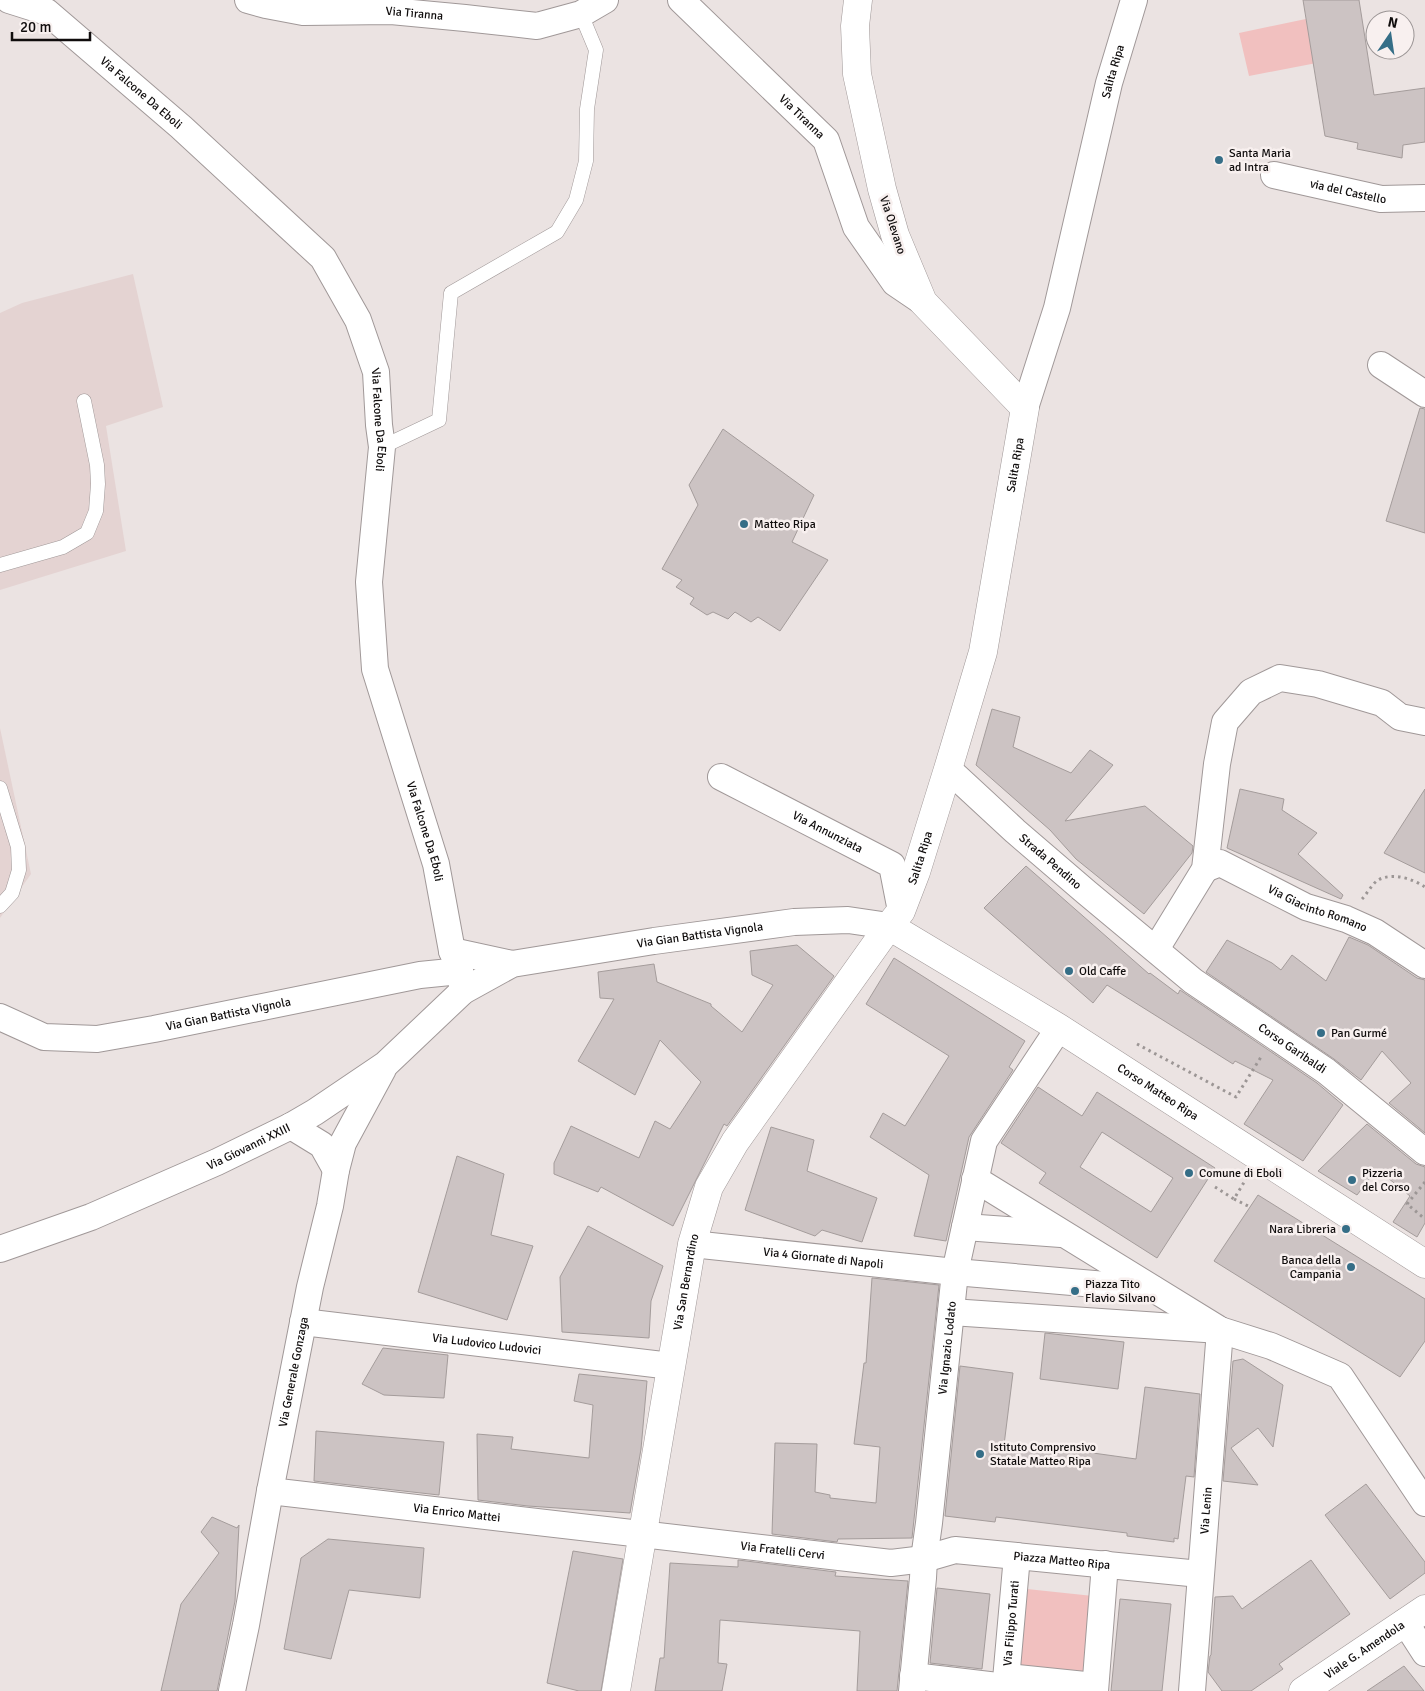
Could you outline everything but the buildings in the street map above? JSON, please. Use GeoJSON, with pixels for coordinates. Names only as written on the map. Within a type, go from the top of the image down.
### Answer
{"type":"FeatureCollection","features":[{"type":"Feature","properties":{"kind":"street","name":"Via Falcone Da Eboli"},"geometry":{"type":"LineString","coordinates":[[9,0],[48,12],[181,126],[323,258],[358,320],[376,372],[382,447],[369,582],[375,669],[436,864],[458,971]]}},
{"type":"Feature","properties":{"kind":"street","name":"Via Tiranna"},"geometry":{"type":"LineString","coordinates":[[260,2],[302,12],[391,12],[537,26],[581,14],[605,0]]}},
{"type":"Feature","properties":{"kind":"street","name":"Via Tiranna"},"geometry":{"type":"LineString","coordinates":[[681,0],[826,140],[856,226],[895,283],[923,302]]}},
{"type":"Feature","properties":{"kind":"street","name":"Via Olevano"},"geometry":{"type":"LineString","coordinates":[[858,0],[855,26],[857,74],[882,189],[895,235],[923,302],[1024,408]]}},
{"type":"Feature","properties":{"kind":"street","name":"Salita Ripa"},"geometry":{"type":"LineString","coordinates":[[895,918],[916,872],[982,652],[1024,408],[1057,308],[1109,83],[1134,0]]}},
{"type":"Feature","properties":{"kind":"street","name":"via del Castello"},"geometry":{"type":"LineString","coordinates":[[1274,175],[1381,199],[1425,198]]}},
{"type":"Feature","properties":{"kind":"street"},"geometry":{"type":"LineString","coordinates":[[1381,365],[1425,394]]}},
{"type":"Feature","properties":{"kind":"street"},"geometry":{"type":"LineString","coordinates":[[1156,949],[1205,869],[1217,764],[1225,722],[1251,692],[1280,678],[1318,684],[1382,703],[1400,717],[1425,722]]}},
{"type":"Feature","properties":{"kind":"street","name":"Strada Pendino"},"geometry":{"type":"LineString","coordinates":[[948,769],[1030,844],[1156,949]]}},
{"type":"Feature","properties":{"kind":"street","name":"Via Annunziata"},"geometry":{"type":"LineString","coordinates":[[721,777],[892,865],[895,918]]}},
{"type":"Feature","properties":{"kind":"street","name":"Via Giacinto Romano"},"geometry":{"type":"LineString","coordinates":[[1205,869],[1220,863],[1306,907],[1346,919],[1375,932],[1425,965]]}},
{"type":"Feature","properties":{"kind":"street","name":"Via Gian Battista Vignola"},"geometry":{"type":"LineString","coordinates":[[0,1017],[44,1036],[97,1039],[420,975],[512,964],[654,941],[794,922],[895,918]]}},
{"type":"Feature","properties":{"kind":"street","name":"Corso Matteo Ripa"},"geometry":{"type":"LineString","coordinates":[[895,918],[1059,1028],[1425,1264]]}},
{"type":"Feature","properties":{"kind":"street","name":"Via San Bernardino"},"geometry":{"type":"LineString","coordinates":[[616,1691],[625,1648],[642,1534],[692,1244],[709,1187],[735,1142],[895,918]]}},
{"type":"Feature","properties":{"kind":"street","name":"Corso Garibaldi"},"geometry":{"type":"LineString","coordinates":[[1156,949],[1193,981],[1326,1071],[1425,1152]]}},
{"type":"Feature","properties":{"kind":"street","name":"Via Gian Battista Vignola"},"geometry":{"type":"LineString","coordinates":[[458,971],[512,964]]}},
{"type":"Feature","properties":{"kind":"street","name":"Via Giovanni XXIII"},"geometry":{"type":"LineString","coordinates":[[0,1249],[91,1217],[217,1162],[292,1126],[386,1064],[424,1026],[458,971]]}},
{"type":"Feature","properties":{"kind":"street","name":"Via Ignazio Lodato"},"geometry":{"type":"LineString","coordinates":[[913,1684],[924,1559],[955,1272],[975,1179],[984,1141],[1059,1028]]}},
{"type":"Feature","properties":{"kind":"street","name":"Via Generale Gonzaga"},"geometry":{"type":"LineString","coordinates":[[232,1691],[303,1322],[340,1187],[343,1143],[386,1064]]}},
{"type":"Feature","properties":{"kind":"street"},"geometry":{"type":"LineString","coordinates":[[315,1112],[355,1119]]}},
{"type":"Feature","properties":{"kind":"street"},"geometry":{"type":"LineString","coordinates":[[292,1126],[322,1144],[340,1187]]}},
{"type":"Feature","properties":{"kind":"street"},"geometry":{"type":"LineString","coordinates":[[975,1179],[1220,1330]]}},
{"type":"Feature","properties":{"kind":"street"},"geometry":{"type":"LineString","coordinates":[[965,1227],[1066,1235]]}},
{"type":"Feature","properties":{"kind":"street","name":"Via 4 Giornate di Napoli"},"geometry":{"type":"LineString","coordinates":[[692,1244],[955,1272],[1153,1289]]}},
{"type":"Feature","properties":{"kind":"street"},"geometry":{"type":"LineString","coordinates":[[951,1312],[1220,1330],[1271,1346],[1340,1376],[1425,1503]]}},
{"type":"Feature","properties":{"kind":"street","name":"Via Ludovico Ludovici"},"geometry":{"type":"LineString","coordinates":[[303,1322],[372,1320],[671,1366]]}},
{"type":"Feature","properties":{"kind":"street","name":"Via Lenin"},"geometry":{"type":"LineString","coordinates":[[1192,1691],[1220,1330]]}},
{"type":"Feature","properties":{"kind":"street","name":"Via Enrico Mattei"},"geometry":{"type":"LineString","coordinates":[[270,1492],[642,1534]]}},
{"type":"Feature","properties":{"kind":"street","name":"Via Fratelli Cervi"},"geometry":{"type":"LineString","coordinates":[[642,1534],[891,1563],[924,1559]]}},
{"type":"Feature","properties":{"kind":"street","name":"Piazza Matteo Ripa"},"geometry":{"type":"LineString","coordinates":[[924,1559],[954,1550],[1200,1574]]}},
{"type":"Feature","properties":{"kind":"street","name":"Via Filippo Turati"},"geometry":{"type":"LineString","coordinates":[[1006,1685],[1017,1556]]}},
{"type":"Feature","properties":{"kind":"street"},"geometry":{"type":"LineString","coordinates":[[913,1684],[1006,1685],[1095,1689],[1105,1564]]}},
{"type":"Feature","properties":{"kind":"street"},"geometry":{"type":"LineString","coordinates":[[1415,1615],[1425,1653]]}},
{"type":"Feature","properties":{"kind":"street","name":"Viale G. Amendola"},"geometry":{"type":"LineString","coordinates":[[1303,1691],[1415,1615]]}},
{"type":"Feature","properties":{"kind":"lane"},"geometry":{"type":"LineString","coordinates":[[382,447],[439,420],[451,292],[557,232],[576,200],[586,161],[587,109],[596,50],[581,14]]}},
{"type":"Feature","properties":{"kind":"lane"},"geometry":{"type":"LineString","coordinates":[[0,565],[63,547],[87,533],[96,511],[98,484],[97,466],[84,401]]}},
{"type":"Feature","properties":{"kind":"lane"},"geometry":{"type":"LineString","coordinates":[[0,788],[18,847],[19,870],[12,893],[0,906]]}},
{"type":"Feature","properties":{"kind":"path"},"geometry":{"type":"LineString","coordinates":[[1346,919],[1378,881],[1395,876],[1419,883],[1425,887]]}},
{"type":"Feature","properties":{"kind":"path"},"geometry":{"type":"LineString","coordinates":[[1134,1042],[1236,1096],[1275,1036]]}},
{"type":"Feature","properties":{"kind":"path"},"geometry":{"type":"LineString","coordinates":[[1234,1199],[1259,1157]]}},
{"type":"Feature","properties":{"kind":"path"},"geometry":{"type":"LineString","coordinates":[[1425,1182],[1407,1204],[1425,1219]]}},
{"type":"Feature","properties":{"kind":"path"},"geometry":{"type":"LineString","coordinates":[[1215,1186],[1250,1207]]}},
{"type":"Feature","properties":{"kind":"shaded area"},"geometry":{"type":"Polygon","coordinates":[[[1320,16],[1332,60],[1249,76],[1239,33],[1320,16]]]}},
{"type":"Feature","properties":{"kind":"shaded area"},"geometry":{"type":"Polygon","coordinates":[[[133,274],[163,407],[106,426],[126,551],[0,590],[0,313],[22,303],[133,274]]]}},
{"type":"Feature","properties":{"kind":"shaded area"},"geometry":{"type":"Polygon","coordinates":[[[0,728],[31,874],[0,918],[0,728]]]}},
{"type":"Feature","properties":{"kind":"shaded area"},"geometry":{"type":"Polygon","coordinates":[[[1027,1589],[1093,1596],[1085,1677],[1019,1670],[1027,1589]]]}},
{"type":"Feature","properties":{"kind":"place","name":"Santa Maria ad Intra"},"geometry":{"type":"Point","coordinates":[1219,160]}},
{"type":"Feature","properties":{"kind":"place","name":"Matteo Ripa"},"geometry":{"type":"Point","coordinates":[744,524]}},
{"type":"Feature","properties":{"kind":"place","name":"Old Caffe"},"geometry":{"type":"Point","coordinates":[1069,971]}},
{"type":"Feature","properties":{"kind":"place","name":"Pan Gurmé"},"geometry":{"type":"Point","coordinates":[1321,1033]}},
{"type":"Feature","properties":{"kind":"place","name":"Comune di Eboli"},"geometry":{"type":"Point","coordinates":[1189,1173]}},
{"type":"Feature","properties":{"kind":"place","name":"Pizzeria del Corso"},"geometry":{"type":"Point","coordinates":[1352,1180]}},
{"type":"Feature","properties":{"kind":"place","name":"Nara Libreria"},"geometry":{"type":"Point","coordinates":[1346,1229]}},
{"type":"Feature","properties":{"kind":"place","name":"Banca della Campania"},"geometry":{"type":"Point","coordinates":[1351,1267]}},
{"type":"Feature","properties":{"kind":"place","name":"Piazza Tito Flavio Silvano"},"geometry":{"type":"Point","coordinates":[1075,1291]}},
{"type":"Feature","properties":{"kind":"place","name":"Istituto Comprensivo Statale Matteo Ripa"},"geometry":{"type":"Point","coordinates":[980,1454]}}]}
